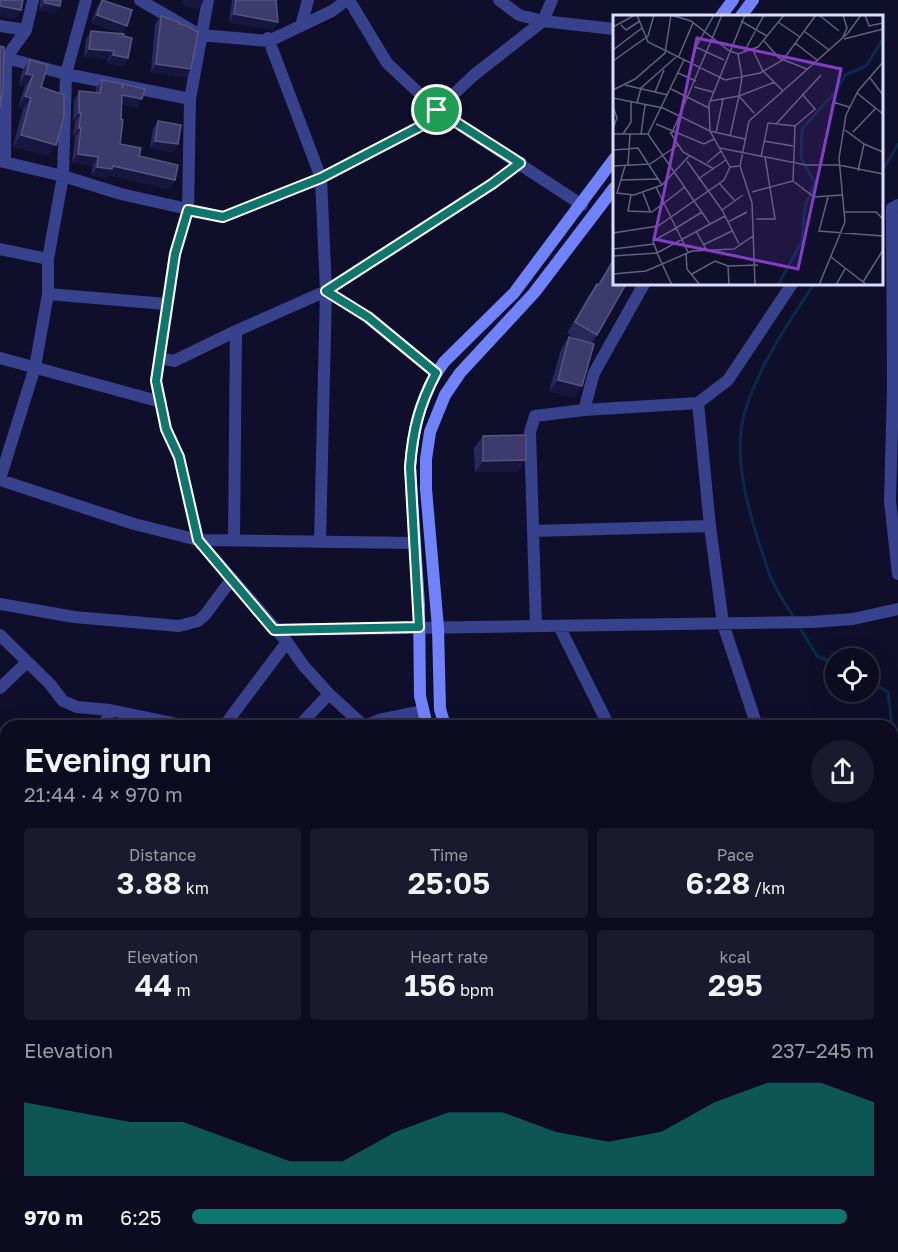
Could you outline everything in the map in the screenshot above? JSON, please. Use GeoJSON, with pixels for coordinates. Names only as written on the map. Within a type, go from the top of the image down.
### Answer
{"type":"FeatureCollection","features":[{"type":"Feature","properties":{"kind":"main road"},"geometry":{"type":"LineString","coordinates":[[722,15],[733,0]]}},
{"type":"Feature","properties":{"kind":"main road"},"geometry":{"type":"LineString","coordinates":[[742,15],[753,0]]}},
{"type":"Feature","properties":{"kind":"main road"},"geometry":{"type":"LineString","coordinates":[[425,720],[420,696],[419,627],[410,467],[411,448],[419,409],[436,373],[454,351],[514,293],[613,162]]}},
{"type":"Feature","properties":{"kind":"main road"},"geometry":{"type":"LineString","coordinates":[[444,720],[439,700],[438,628],[429,541],[426,473],[430,432],[439,407],[460,373],[534,293],[613,191]]}},
{"type":"Feature","properties":{"kind":"street"},"geometry":{"type":"LineString","coordinates":[[33,0],[26,30],[6,58],[3,161],[121,194],[223,217],[321,178],[419,127],[474,75],[543,21],[552,0]]}},
{"type":"Feature","properties":{"kind":"street"},"geometry":{"type":"LineString","coordinates":[[86,0],[66,74],[63,176],[48,259],[48,294],[35,367],[0,479],[134,524],[198,540],[414,543]]}},
{"type":"Feature","properties":{"kind":"street"},"geometry":{"type":"LineString","coordinates":[[140,0],[200,35],[268,40],[332,11],[348,0],[387,63],[437,110],[582,205]]}},
{"type":"Feature","properties":{"kind":"street"},"geometry":{"type":"LineString","coordinates":[[208,0],[190,99],[188,210],[175,254],[156,381],[166,429],[179,457],[198,540],[274,630],[287,642],[303,665],[329,694],[357,720]]}},
{"type":"Feature","properties":{"kind":"street"},"geometry":{"type":"LineString","coordinates":[[301,26],[308,0]]}},
{"type":"Feature","properties":{"kind":"street"},"geometry":{"type":"LineString","coordinates":[[499,0],[519,15],[543,21],[613,29]]}},
{"type":"Feature","properties":{"kind":"street"},"geometry":{"type":"LineString","coordinates":[[0,26],[26,30]]}},
{"type":"Feature","properties":{"kind":"street"},"geometry":{"type":"LineString","coordinates":[[268,40],[321,178],[326,291],[320,541]]}},
{"type":"Feature","properties":{"kind":"street"},"geometry":{"type":"LineString","coordinates":[[6,58],[66,74],[190,99]]}},
{"type":"Feature","properties":{"kind":"street"},"geometry":{"type":"LineString","coordinates":[[160,358],[174,362],[236,331],[326,291],[492,184],[520,163]]}},
{"type":"Feature","properties":{"kind":"street"},"geometry":{"type":"LineString","coordinates":[[898,205],[892,208],[893,388],[890,501],[898,574]]}},
{"type":"Feature","properties":{"kind":"street"},"geometry":{"type":"LineString","coordinates":[[0,249],[48,259]]}},
{"type":"Feature","properties":{"kind":"street"},"geometry":{"type":"LineString","coordinates":[[584,410],[594,373],[643,285]]}},
{"type":"Feature","properties":{"kind":"street"},"geometry":{"type":"LineString","coordinates":[[536,626],[530,432],[535,416],[584,410],[698,403],[728,380],[791,285]]}},
{"type":"Feature","properties":{"kind":"street"},"geometry":{"type":"LineString","coordinates":[[326,291],[368,317],[436,373]]}},
{"type":"Feature","properties":{"kind":"street"},"geometry":{"type":"LineString","coordinates":[[48,294],[166,304]]}},
{"type":"Feature","properties":{"kind":"street"},"geometry":{"type":"LineString","coordinates":[[234,540],[236,331]]}},
{"type":"Feature","properties":{"kind":"street"},"geometry":{"type":"LineString","coordinates":[[0,358],[161,402]]}},
{"type":"Feature","properties":{"kind":"street"},"geometry":{"type":"LineString","coordinates":[[698,403],[710,526],[723,624],[755,720]]}},
{"type":"Feature","properties":{"kind":"street"},"geometry":{"type":"LineString","coordinates":[[533,531],[710,526]]}},
{"type":"Feature","properties":{"kind":"street"},"geometry":{"type":"LineString","coordinates":[[0,604],[74,617],[179,626],[198,621],[205,615],[231,580]]}},
{"type":"Feature","properties":{"kind":"street"},"geometry":{"type":"LineString","coordinates":[[274,630],[812,622],[853,619],[898,609]]}},
{"type":"Feature","properties":{"kind":"street"},"geometry":{"type":"LineString","coordinates":[[559,626],[606,720]]}},
{"type":"Feature","properties":{"kind":"street"},"geometry":{"type":"LineString","coordinates":[[0,635],[50,684],[63,701],[77,707],[110,710],[158,720]]}},
{"type":"Feature","properties":{"kind":"street"},"geometry":{"type":"LineString","coordinates":[[228,720],[287,642]]}},
{"type":"Feature","properties":{"kind":"street"},"geometry":{"type":"LineString","coordinates":[[0,688],[27,663]]}},
{"type":"Feature","properties":{"kind":"street"},"geometry":{"type":"LineString","coordinates":[[304,720],[329,694]]}},
{"type":"Feature","properties":{"kind":"street"},"geometry":{"type":"LineString","coordinates":[[106,720],[110,710]]}},
{"type":"Feature","properties":{"kind":"street"},"geometry":{"type":"LineString","coordinates":[[379,720],[423,711]]}},
{"type":"Feature","properties":{"kind":"building"},"geometry":{"type":"Polygon","coordinates":[[[0,0],[23,0],[21,10],[0,6],[0,0]]]}},
{"type":"Feature","properties":{"kind":"building"},"geometry":{"type":"Polygon","coordinates":[[[45,0],[61,0],[60,6],[45,3],[45,0]]]}},
{"type":"Feature","properties":{"kind":"building"},"geometry":{"type":"Polygon","coordinates":[[[102,0],[132,10],[127,26],[97,15],[102,0]]]}},
{"type":"Feature","properties":{"kind":"building"},"geometry":{"type":"Polygon","coordinates":[[[236,0],[276,0],[278,22],[234,14],[236,0]]]}},
{"type":"Feature","properties":{"kind":"building"},"geometry":{"type":"Polygon","coordinates":[[[161,16],[198,32],[191,69],[156,64],[161,16]]]}},
{"type":"Feature","properties":{"kind":"building"},"geometry":{"type":"Polygon","coordinates":[[[91,31],[124,34],[123,36],[132,38],[128,58],[113,55],[114,51],[89,49],[91,31]]]}},
{"type":"Feature","properties":{"kind":"building"},"geometry":{"type":"Polygon","coordinates":[[[0,46],[4,47],[3,90],[0,108],[0,46]]]}},
{"type":"Feature","properties":{"kind":"building"},"geometry":{"type":"Polygon","coordinates":[[[30,60],[48,65],[41,87],[64,95],[64,117],[56,145],[21,135],[31,98],[25,96],[33,75],[26,74],[30,60]]]}},
{"type":"Feature","properties":{"kind":"building"},"geometry":{"type":"Polygon","coordinates":[[[102,80],[123,84],[122,88],[124,84],[145,89],[142,99],[122,95],[121,119],[123,120],[120,144],[141,148],[139,156],[178,165],[175,180],[113,166],[112,169],[97,167],[98,157],[78,154],[81,128],[79,128],[81,113],[79,113],[79,91],[100,93],[102,80]]]}},
{"type":"Feature","properties":{"kind":"building"},"geometry":{"type":"Polygon","coordinates":[[[158,121],[181,125],[178,144],[155,141],[158,121]]]}},
{"type":"Feature","properties":{"kind":"building"},"geometry":{"type":"Polygon","coordinates":[[[613,261],[613,285],[625,285],[597,335],[575,322],[597,284],[599,285],[613,261]]]}},
{"type":"Feature","properties":{"kind":"building"},"geometry":{"type":"Polygon","coordinates":[[[569,337],[594,344],[582,386],[558,380],[569,337]]]}},
{"type":"Feature","properties":{"kind":"building"},"geometry":{"type":"Polygon","coordinates":[[[526,435],[526,460],[483,461],[483,436],[526,435]]]}},
{"type":"Feature","properties":{"kind":"waterway"},"geometry":{"type":"LineString","coordinates":[[883,169],[898,144]]}},
{"type":"Feature","properties":{"kind":"waterway"},"geometry":{"type":"LineString","coordinates":[[794,618],[771,579],[757,536],[743,481],[740,443],[746,408],[759,375],[813,285]]}},
{"type":"Feature","properties":{"kind":"waterway"},"geometry":{"type":"LineString","coordinates":[[799,626],[817,656],[825,659]]}},
{"type":"Feature","properties":{"kind":"waterway"},"geometry":{"type":"LineString","coordinates":[[879,687],[888,692],[891,720]]}},
{"type":"Feature","properties":{"kind":"route"},"geometry":{"type":"LineString","coordinates":[[437,110],[520,163],[492,184],[326,291],[368,317],[436,373],[419,409],[411,448],[410,467],[419,627],[274,630],[198,540],[179,457],[166,429],[156,381],[175,254],[188,210],[223,217],[321,178],[419,127],[437,110]]}}]}
